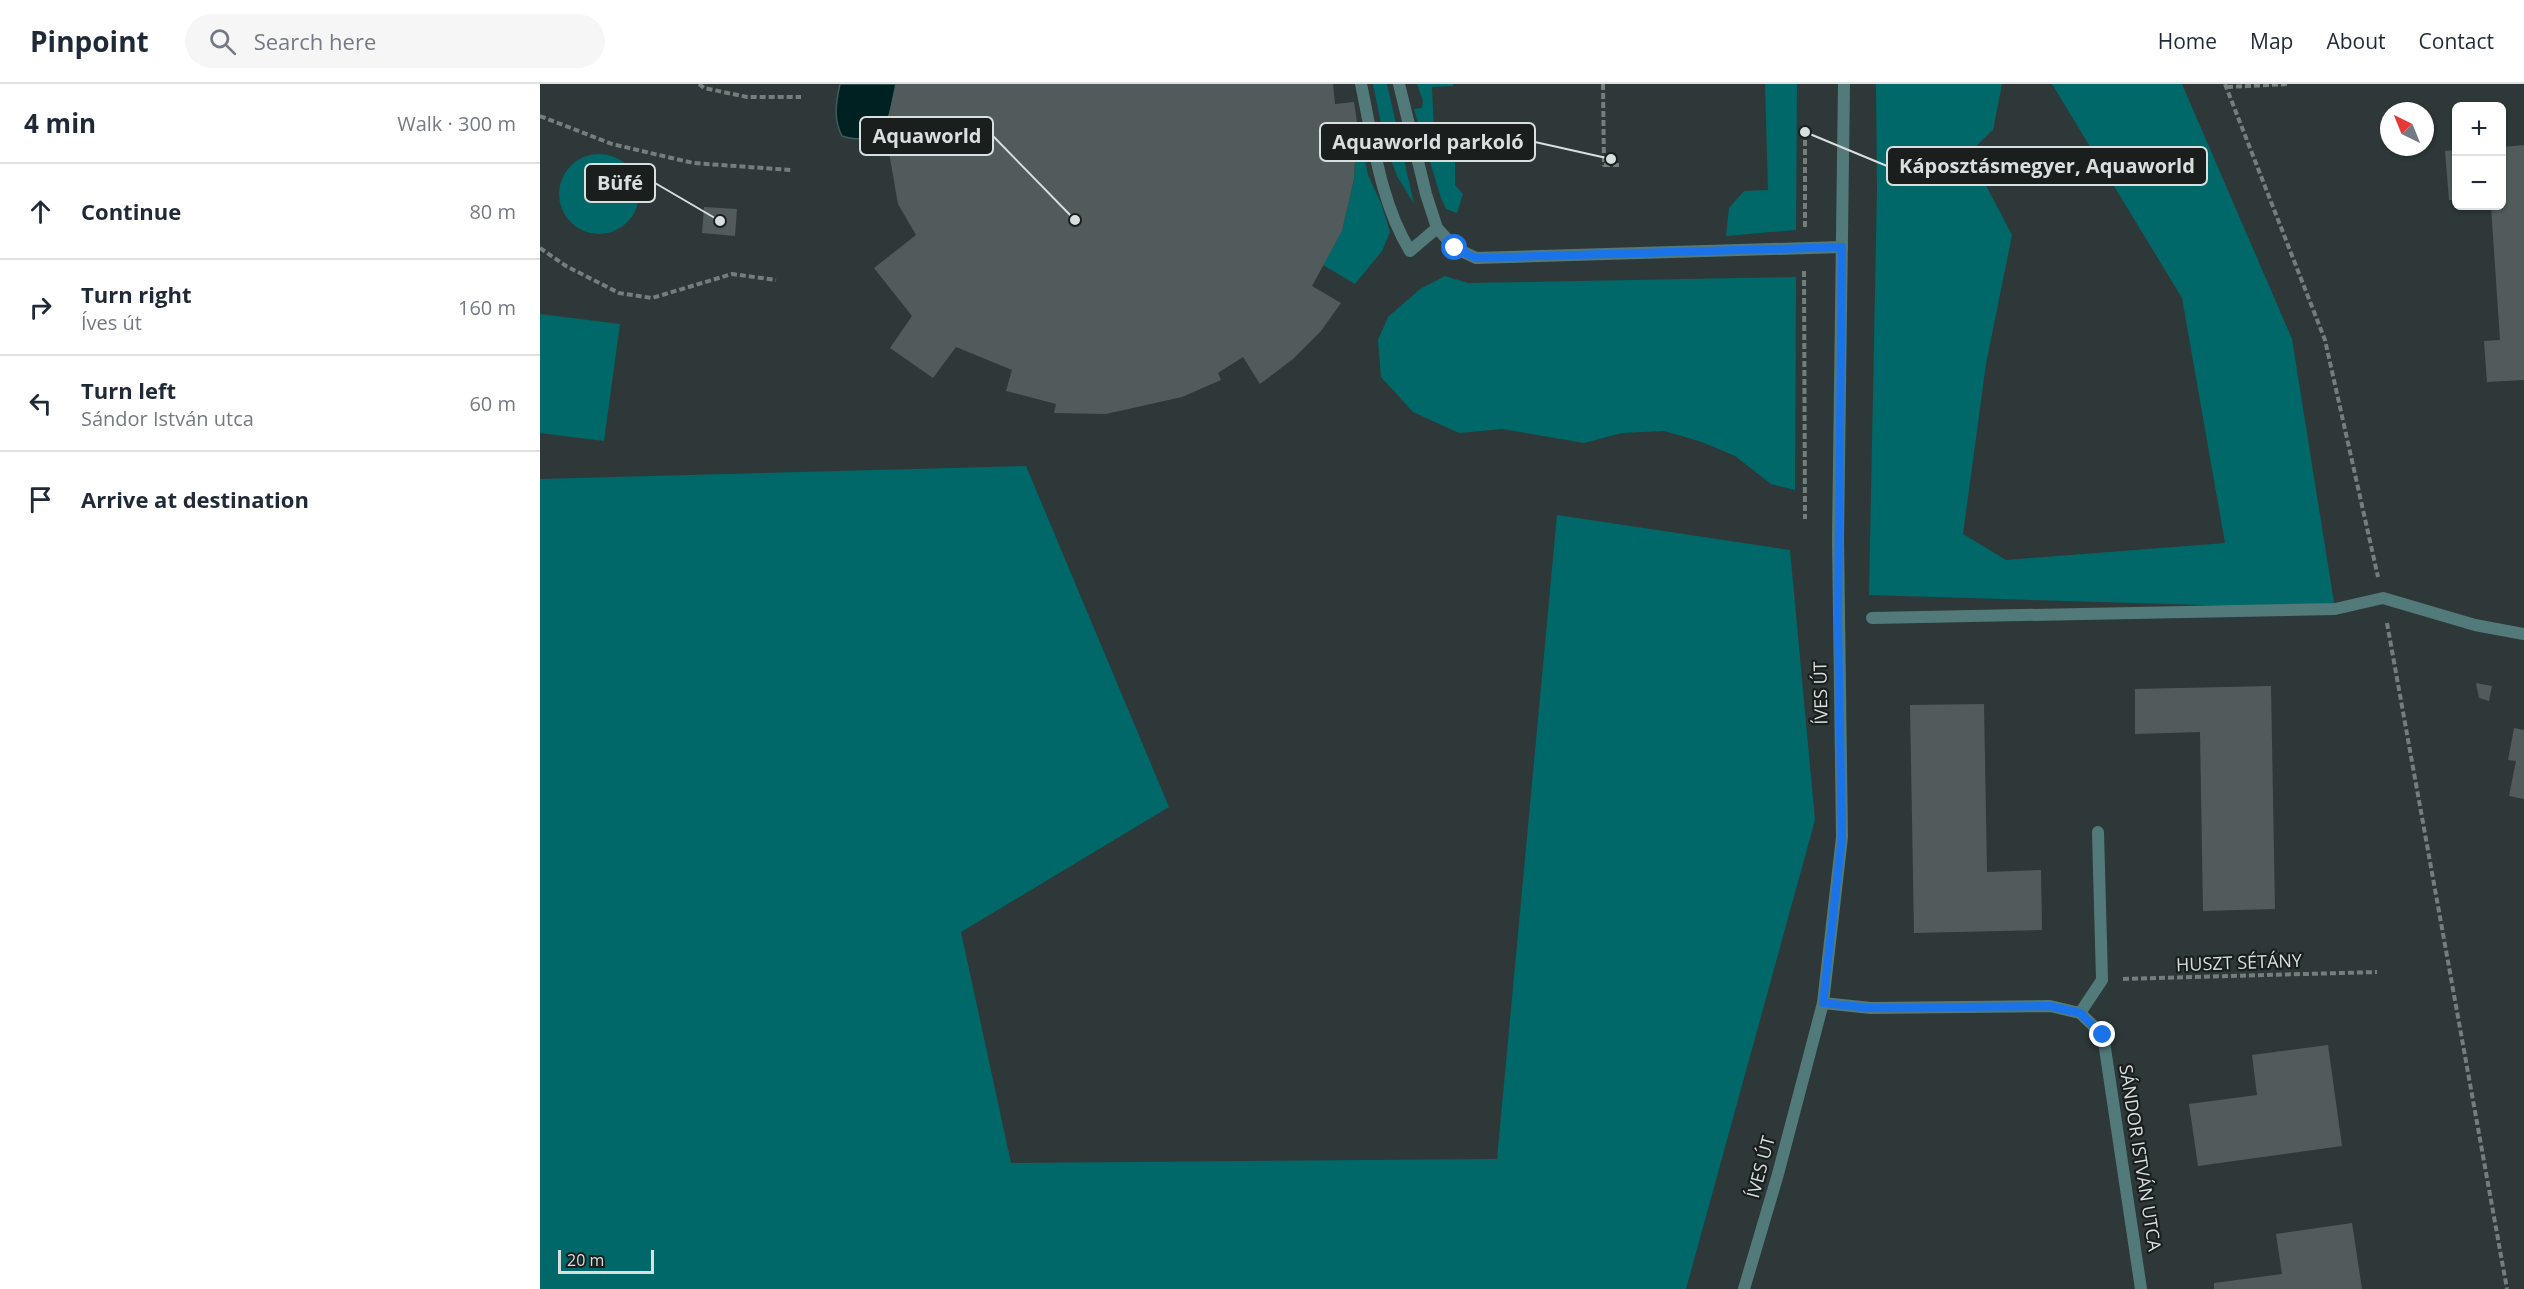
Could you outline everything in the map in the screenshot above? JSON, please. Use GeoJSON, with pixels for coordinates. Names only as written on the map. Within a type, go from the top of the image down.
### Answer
{"type":"FeatureCollection","features":[{"type":"Feature","properties":{"kind":"street"},"geometry":{"type":"LineString","coordinates":[[1361,84],[1380,173],[1397,229],[1410,251],[1437,228]]}},
{"type":"Feature","properties":{"kind":"street"},"geometry":{"type":"LineString","coordinates":[[1399,84],[1426,194],[1437,228],[1455,248],[1476,258],[1842,247]]}},
{"type":"Feature","properties":{"kind":"street","name":"ÍVES ÚT"},"geometry":{"type":"LineString","coordinates":[[1744,1289],[1778,1174],[1823,1003],[1842,837],[1838,573],[1844,84]]}},
{"type":"Feature","properties":{"kind":"street"},"geometry":{"type":"LineString","coordinates":[[1872,618],[2335,609],[2383,598],[2475,625],[2524,634]]}},
{"type":"Feature","properties":{"kind":"street"},"geometry":{"type":"LineString","coordinates":[[1823,1003],[1871,1008],[2050,1006],[2080,1013],[2102,980],[2098,832]]}},
{"type":"Feature","properties":{"kind":"street","name":"SÁNDOR ISTVÁN UTCA"},"geometry":{"type":"LineString","coordinates":[[2080,1013],[2103,1035],[2141,1289]]}},
{"type":"Feature","properties":{"kind":"path"},"geometry":{"type":"LineString","coordinates":[[699,84],[704,88],[747,97],[801,97]]}},
{"type":"Feature","properties":{"kind":"path"},"geometry":{"type":"LineString","coordinates":[[1603,84],[1604,165],[1619,165]]}},
{"type":"Feature","properties":{"kind":"path"},"geometry":{"type":"LineString","coordinates":[[2289,84],[2226,86],[2325,340],[2383,598],[2507,1289]]}},
{"type":"Feature","properties":{"kind":"path"},"geometry":{"type":"LineString","coordinates":[[540,116],[612,144],[693,163],[791,170]]}},
{"type":"Feature","properties":{"kind":"path"},"geometry":{"type":"LineString","coordinates":[[1805,132],[1805,519]]}},
{"type":"Feature","properties":{"kind":"path"},"geometry":{"type":"LineString","coordinates":[[540,248],[567,266],[619,293],[652,298],[732,274],[776,280]]}},
{"type":"Feature","properties":{"kind":"path","name":"HUSZT SÉTÁNY"},"geometry":{"type":"LineString","coordinates":[[2102,980],[2377,972]]}},
{"type":"Feature","properties":{"kind":"shaded area"},"geometry":{"type":"Polygon","coordinates":[[[840,84],[896,84],[889,117],[883,127],[867,137],[855,139],[842,136],[836,117],[840,84]]]}},
{"type":"Feature","properties":{"kind":"shaded area"},"geometry":{"type":"Polygon","coordinates":[[[1373,84],[1387,84],[1414,204],[1397,176],[1385,143],[1373,84]]]}},
{"type":"Feature","properties":{"kind":"shaded area"},"geometry":{"type":"Polygon","coordinates":[[[1417,84],[1453,84],[1453,86],[1432,87],[1434,133],[1455,132],[1455,185],[1463,194],[1457,213],[1446,209],[1441,198],[1414,109],[1422,108],[1423,101],[1417,84]]]}},
{"type":"Feature","properties":{"kind":"shaded area"},"geometry":{"type":"Polygon","coordinates":[[[1765,84],[1797,84],[1796,230],[1726,236],[1729,208],[1744,191],[1768,190],[1765,84]]]}},
{"type":"Feature","properties":{"kind":"shaded area"},"geometry":{"type":"Polygon","coordinates":[[[1876,84],[2002,84],[1993,130],[1969,153],[2012,235],[1986,364],[1963,534],[2006,560],[2225,543],[2182,298],[2052,84],[2182,84],[2292,339],[2335,609],[1869,595],[1877,191],[1876,84]]]}},
{"type":"Feature","properties":{"kind":"shaded area"},"geometry":{"type":"Polygon","coordinates":[[[1357,122],[1368,175],[1381,203],[1390,232],[1382,251],[1355,284],[1323,265],[1342,231],[1354,179],[1357,122]]]}},
{"type":"Feature","properties":{"kind":"shaded area"},"geometry":{"type":"Polygon","coordinates":[[[591,154],[607,154],[628,165],[639,186],[639,202],[628,223],[607,234],[591,234],[577,228],[565,216],[559,202],[559,186],[565,172],[577,160],[591,154]]]}},
{"type":"Feature","properties":{"kind":"shaded area"},"geometry":{"type":"Polygon","coordinates":[[[1445,276],[1468,283],[1796,277],[1795,490],[1771,484],[1735,456],[1702,442],[1664,431],[1622,433],[1584,443],[1502,429],[1459,433],[1413,412],[1381,377],[1378,340],[1388,317],[1420,289],[1445,276]]]}},
{"type":"Feature","properties":{"kind":"shaded area"},"geometry":{"type":"Polygon","coordinates":[[[540,314],[620,324],[604,441],[540,433],[540,314]]]}},
{"type":"Feature","properties":{"kind":"shaded area"},"geometry":{"type":"Polygon","coordinates":[[[1026,466],[1169,807],[961,932],[1011,1163],[1497,1159],[1557,515],[1790,550],[1815,820],[1686,1289],[540,1289],[540,479],[1026,466]]]}},
{"type":"Feature","properties":{"kind":"building"},"geometry":{"type":"Polygon","coordinates":[[[896,84],[1333,84],[1335,104],[1354,102],[1357,122],[1354,179],[1342,231],[1312,286],[1341,303],[1321,331],[1293,359],[1260,384],[1243,357],[1218,373],[1221,380],[1182,397],[1106,414],[1054,413],[1056,404],[1006,391],[1012,370],[956,347],[933,378],[890,348],[912,316],[874,268],[916,235],[898,204],[885,130],[896,84]]]}},
{"type":"Feature","properties":{"kind":"building"},"geometry":{"type":"Polygon","coordinates":[[[2524,145],[2524,380],[2487,382],[2484,341],[2500,340],[2491,210],[2506,210],[2506,147],[2524,145]]]}},
{"type":"Feature","properties":{"kind":"building"},"geometry":{"type":"Polygon","coordinates":[[[2452,150],[2452,200],[2449,200],[2445,151],[2452,150]]]}},
{"type":"Feature","properties":{"kind":"building"},"geometry":{"type":"Polygon","coordinates":[[[704,207],[737,209],[735,236],[702,233],[704,207]]]}},
{"type":"Feature","properties":{"kind":"building"},"geometry":{"type":"Polygon","coordinates":[[[2476,683],[2492,686],[2489,701],[2479,698],[2476,683]]]}},
{"type":"Feature","properties":{"kind":"building"},"geometry":{"type":"Polygon","coordinates":[[[2271,686],[2275,909],[2203,911],[2200,732],[2135,734],[2135,689],[2271,686]]]}},
{"type":"Feature","properties":{"kind":"building"},"geometry":{"type":"Polygon","coordinates":[[[1984,704],[1987,872],[2041,870],[2042,930],[1914,933],[1910,705],[1984,704]]]}},
{"type":"Feature","properties":{"kind":"building"},"geometry":{"type":"Polygon","coordinates":[[[2514,728],[2524,730],[2524,799],[2509,796],[2516,761],[2508,760],[2514,728]]]}},
{"type":"Feature","properties":{"kind":"building"},"geometry":{"type":"Polygon","coordinates":[[[2328,1045],[2342,1146],[2198,1166],[2189,1104],[2257,1095],[2252,1055],[2328,1045]]]}},
{"type":"Feature","properties":{"kind":"building"},"geometry":{"type":"Polygon","coordinates":[[[2352,1223],[2362,1289],[2214,1289],[2214,1283],[2282,1274],[2276,1234],[2352,1223]]]}},
{"type":"Feature","properties":{"kind":"place","name":"Káposztásmegyer, Aquaworld"},"geometry":{"type":"Point","coordinates":[1805,132]}},
{"type":"Feature","properties":{"kind":"place","name":"Aquaworld parkoló"},"geometry":{"type":"Point","coordinates":[1611,159]}},
{"type":"Feature","properties":{"kind":"place","name":"Aquaworld"},"geometry":{"type":"Point","coordinates":[1075,220]}},
{"type":"Feature","properties":{"kind":"place","name":"Büfé"},"geometry":{"type":"Point","coordinates":[720,221]}},
{"type":"Feature","properties":{"kind":"route"},"geometry":{"type":"LineString","coordinates":[[1455,248],[1476,258],[1842,247],[1838,539],[1842,837],[1823,1003],[1871,1008],[2050,1006],[2080,1013],[2103,1035]]}}]}
